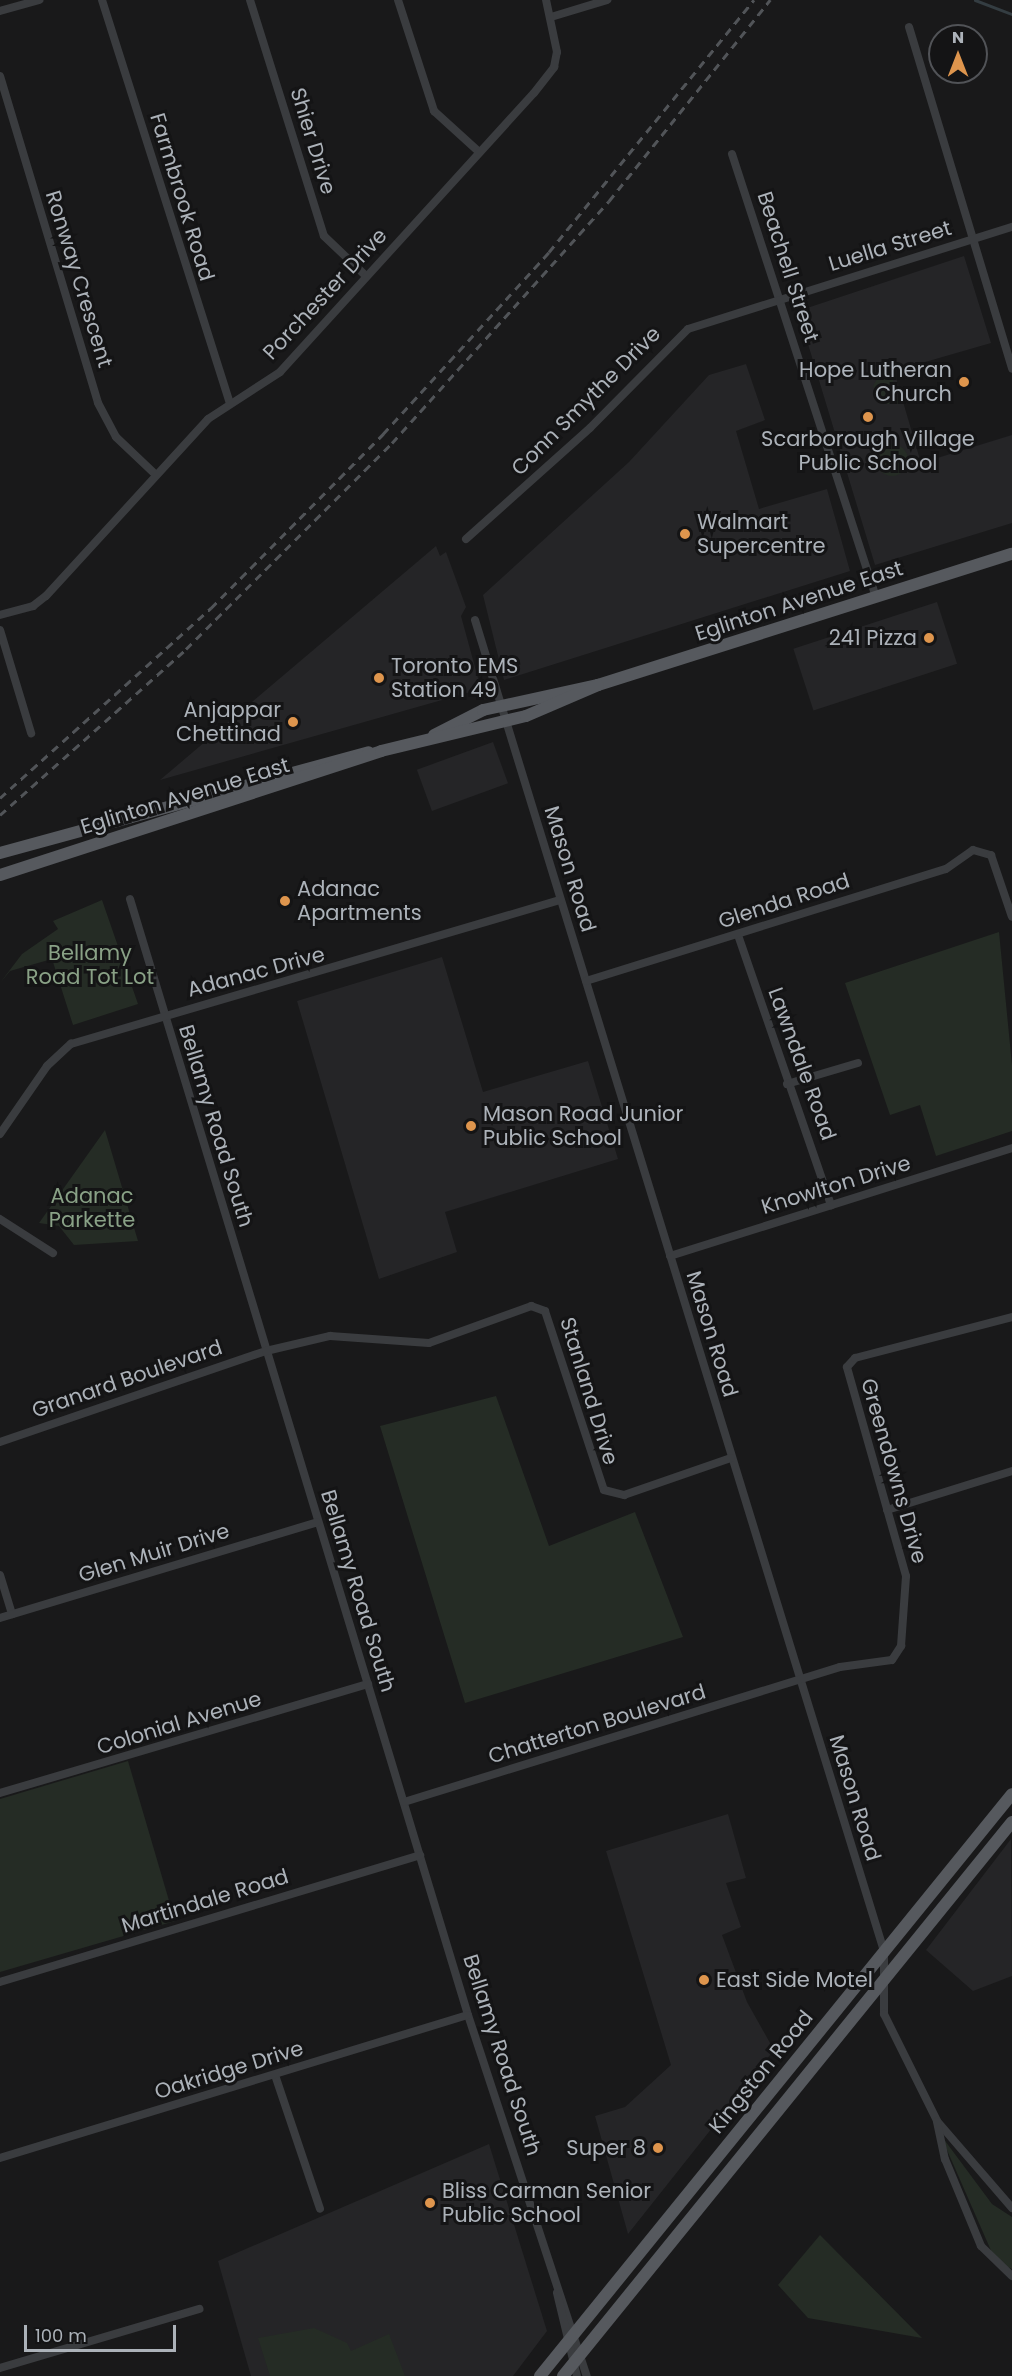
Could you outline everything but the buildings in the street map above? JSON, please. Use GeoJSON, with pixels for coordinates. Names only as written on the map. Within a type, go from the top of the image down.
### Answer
{"type":"FeatureCollection","features":[{"type":"Feature","properties":{"kind":"main road","name":"Eglinton Avenue East"},"geometry":{"type":"LineString","coordinates":[[430,737],[501,705],[598,685],[1012,554]]}},
{"type":"Feature","properties":{"kind":"main road","name":"Eglinton Avenue East"},"geometry":{"type":"LineString","coordinates":[[0,875],[381,751],[430,737],[506,721],[565,703],[598,685]]}},
{"type":"Feature","properties":{"kind":"main road","name":"Eglinton Avenue East"},"geometry":{"type":"LineString","coordinates":[[0,853],[346,754],[381,751]]}},
{"type":"Feature","properties":{"kind":"main road","name":"Kingston Road"},"geometry":{"type":"LineString","coordinates":[[540,2376],[1012,1794]]}},
{"type":"Feature","properties":{"kind":"main road","name":"Kingston Road"},"geometry":{"type":"LineString","coordinates":[[564,2376],[574,2370],[580,2354],[881,1980],[1012,1822]]}},
{"type":"Feature","properties":{"kind":"street"},"geometry":{"type":"LineString","coordinates":[[0,11],[39,0]]}},
{"type":"Feature","properties":{"kind":"street","name":"Farmbrook Road"},"geometry":{"type":"LineString","coordinates":[[102,0],[230,403]]}},
{"type":"Feature","properties":{"kind":"street","name":"Shier Drive"},"geometry":{"type":"LineString","coordinates":[[250,0],[324,236],[366,276]]}},
{"type":"Feature","properties":{"kind":"street"},"geometry":{"type":"LineString","coordinates":[[398,0],[434,111],[479,152]]}},
{"type":"Feature","properties":{"kind":"street","name":"Porchester Drive"},"geometry":{"type":"LineString","coordinates":[[0,615],[33,606],[46,596],[156,475],[230,403],[280,372],[479,152],[554,67],[557,41],[546,0]]}},
{"type":"Feature","properties":{"kind":"street"},"geometry":{"type":"LineString","coordinates":[[551,17],[607,0]]}},
{"type":"Feature","properties":{"kind":"street"},"geometry":{"type":"LineString","coordinates":[[909,27],[1012,369]]}},
{"type":"Feature","properties":{"kind":"street","name":"Ronway Crescent"},"geometry":{"type":"LineString","coordinates":[[0,76],[98,404],[116,437],[156,475]]}},
{"type":"Feature","properties":{"kind":"street","name":"Beachell Street"},"geometry":{"type":"LineString","coordinates":[[732,154],[876,597]]}},
{"type":"Feature","properties":{"kind":"street","name":"Luella Street"},"geometry":{"type":"LineString","coordinates":[[779,300],[1012,227]]}},
{"type":"Feature","properties":{"kind":"street","name":"Conn Smythe Drive"},"geometry":{"type":"LineString","coordinates":[[466,539],[590,429],[676,336],[779,300]]}},
{"type":"Feature","properties":{"kind":"street"},"geometry":{"type":"LineString","coordinates":[[475,620],[501,705]]}},
{"type":"Feature","properties":{"kind":"street"},"geometry":{"type":"LineString","coordinates":[[0,630],[32,734]]}},
{"type":"Feature","properties":{"kind":"street","name":"Mason Road"},"geometry":{"type":"LineString","coordinates":[[501,705],[884,1951],[881,1980],[884,2014],[937,2121]]}},
{"type":"Feature","properties":{"kind":"street","name":"Glenda Road"},"geometry":{"type":"LineString","coordinates":[[586,981],[946,869],[973,850],[988,852],[1012,917]]}},
{"type":"Feature","properties":{"kind":"street","name":"Bellamy Road South"},"geometry":{"type":"LineString","coordinates":[[130,899],[468,2015],[557,2293],[571,2340],[574,2370]]}},
{"type":"Feature","properties":{"kind":"street","name":"Adanac Drive"},"geometry":{"type":"LineString","coordinates":[[0,1134],[58,1053],[163,1013],[240,998],[561,900]]}},
{"type":"Feature","properties":{"kind":"street","name":"Lawndale Road"},"geometry":{"type":"LineString","coordinates":[[738,935],[787,1084],[831,1205]]}},
{"type":"Feature","properties":{"kind":"street"},"geometry":{"type":"LineString","coordinates":[[787,1084],[858,1063]]}},
{"type":"Feature","properties":{"kind":"street","name":"Knowlton Drive"},"geometry":{"type":"LineString","coordinates":[[670,1256],[1012,1148]]}},
{"type":"Feature","properties":{"kind":"street"},"geometry":{"type":"LineString","coordinates":[[0,1219],[53,1253]]}},
{"type":"Feature","properties":{"kind":"street","name":"Stanland Drive"},"geometry":{"type":"LineString","coordinates":[[266,1351],[330,1336],[429,1343],[539,1307],[550,1322],[604,1490],[624,1495],[731,1458]]}},
{"type":"Feature","properties":{"kind":"street","name":"Greendowns Drive"},"geometry":{"type":"LineString","coordinates":[[800,1681],[850,1665],[882,1665],[898,1651],[906,1576],[847,1367],[855,1358],[1012,1317]]}},
{"type":"Feature","properties":{"kind":"street","name":"Granard Boulevard"},"geometry":{"type":"LineString","coordinates":[[0,1442],[266,1351]]}},
{"type":"Feature","properties":{"kind":"street"},"geometry":{"type":"LineString","coordinates":[[887,1510],[1012,1471]]}},
{"type":"Feature","properties":{"kind":"street","name":"Glen Muir Drive"},"geometry":{"type":"LineString","coordinates":[[0,1618],[317,1522]]}},
{"type":"Feature","properties":{"kind":"street"},"geometry":{"type":"LineString","coordinates":[[0,1575],[12,1614]]}},
{"type":"Feature","properties":{"kind":"street","name":"Chatterton Boulevard"},"geometry":{"type":"LineString","coordinates":[[404,1802],[800,1681]]}},
{"type":"Feature","properties":{"kind":"street","name":"Colonial Avenue"},"geometry":{"type":"LineString","coordinates":[[0,1793],[368,1684]]}},
{"type":"Feature","properties":{"kind":"street","name":"Martindale Road"},"geometry":{"type":"LineString","coordinates":[[0,1982],[420,1855]]}},
{"type":"Feature","properties":{"kind":"street","name":"Oakridge Drive"},"geometry":{"type":"LineString","coordinates":[[0,2158],[468,2015]]}},
{"type":"Feature","properties":{"kind":"street"},"geometry":{"type":"LineString","coordinates":[[275,2075],[320,2210]]}},
{"type":"Feature","properties":{"kind":"street"},"geometry":{"type":"LineString","coordinates":[[937,2121],[1012,2208]]}},
{"type":"Feature","properties":{"kind":"street"},"geometry":{"type":"LineString","coordinates":[[937,2121],[945,2159],[981,2246],[994,2265],[1012,2276]]}},
{"type":"Feature","properties":{"kind":"street"},"geometry":{"type":"LineString","coordinates":[[0,2368],[199,2309]]}},
{"type":"Feature","properties":{"kind":"street","name":"Bellamy Road South"},"geometry":{"type":"LineString","coordinates":[[571,2340],[580,2354],[587,2376]]}},
{"type":"Feature","properties":{"kind":"shaded area","name":"Scarborough Village Public School"},"geometry":{"type":"Polygon","coordinates":[[[964,256],[991,343],[894,371],[921,463],[1012,435],[1012,523],[875,565],[798,311],[964,256]]]}},
{"type":"Feature","properties":{"kind":"shaded area"},"geometry":{"type":"Polygon","coordinates":[[[746,364],[765,420],[736,431],[759,509],[827,489],[850,571],[504,680],[483,595],[629,462],[709,375],[746,364]]]}},
{"type":"Feature","properties":{"kind":"shaded area"},"geometry":{"type":"Polygon","coordinates":[[[436,546],[440,556],[446,552],[466,607],[461,616],[481,689],[160,780],[436,546]]]}},
{"type":"Feature","properties":{"kind":"shaded area"},"geometry":{"type":"Polygon","coordinates":[[[937,602],[957,664],[813,710],[793,649],[937,602]]]}},
{"type":"Feature","properties":{"kind":"shaded area"},"geometry":{"type":"Polygon","coordinates":[[[493,742],[508,783],[432,811],[417,770],[493,742]]]}},
{"type":"Feature","properties":{"kind":"shaded area","name":"Mason Road Junior Public School"},"geometry":{"type":"Polygon","coordinates":[[[442,957],[483,1092],[588,1061],[618,1159],[445,1212],[457,1252],[379,1279],[297,1001],[442,957]]]}},
{"type":"Feature","properties":{"kind":"shaded area"},"geometry":{"type":"Polygon","coordinates":[[[728,1814],[746,1878],[726,1883],[741,1927],[722,1935],[747,2002],[774,2050],[628,2234],[595,2116],[625,2107],[671,2065],[606,1851],[728,1814]]]}},
{"type":"Feature","properties":{"kind":"shaded area"},"geometry":{"type":"Polygon","coordinates":[[[1011,1839],[1012,1976],[973,1991],[926,1950],[1011,1839]]]}},
{"type":"Feature","properties":{"kind":"shaded area","name":"Bliss Carman Senior Public School"},"geometry":{"type":"Polygon","coordinates":[[[489,2144],[547,2331],[513,2376],[251,2376],[218,2261],[489,2144]]]}},
{"type":"Feature","properties":{"kind":"green space"},"geometry":{"type":"Polygon","coordinates":[[[881,372],[891,372],[899,404],[882,404],[873,386],[881,372]]]}},
{"type":"Feature","properties":{"kind":"green space"},"geometry":{"type":"Polygon","coordinates":[[[892,444],[903,449],[908,460],[903,471],[892,476],[881,471],[876,460],[881,449],[892,444]]]}},
{"type":"Feature","properties":{"kind":"green space","name":"Bellamy Road Tot Lot"},"geometry":{"type":"Polygon","coordinates":[[[102,900],[138,1004],[73,1025],[52,959],[10,971],[0,983],[22,954],[58,929],[53,921],[102,900]]]}},
{"type":"Feature","properties":{"kind":"green space"},"geometry":{"type":"Polygon","coordinates":[[[999,932],[1012,1065],[1012,1131],[936,1156],[920,1105],[890,1115],[845,983],[999,932]]]}},
{"type":"Feature","properties":{"kind":"green space","name":"Adanac Parkette"},"geometry":{"type":"Polygon","coordinates":[[[105,1130],[138,1241],[74,1245],[59,1226],[39,1223],[105,1130]]]}},
{"type":"Feature","properties":{"kind":"green space"},"geometry":{"type":"Polygon","coordinates":[[[496,1396],[549,1546],[635,1512],[683,1637],[465,1703],[380,1426],[496,1396]]]}},
{"type":"Feature","properties":{"kind":"green space"},"geometry":{"type":"Polygon","coordinates":[[[128,1761],[175,1921],[0,1972],[0,1799],[128,1761]]]}},
{"type":"Feature","properties":{"kind":"green space"},"geometry":{"type":"Polygon","coordinates":[[[940,2134],[992,2204],[1012,2217],[1012,2269],[996,2262],[940,2134]]]}},
{"type":"Feature","properties":{"kind":"green space"},"geometry":{"type":"Polygon","coordinates":[[[820,2235],[922,2338],[808,2318],[778,2285],[820,2235]]]}},
{"type":"Feature","properties":{"kind":"green space"},"geometry":{"type":"Polygon","coordinates":[[[314,2328],[347,2343],[351,2351],[389,2334],[405,2376],[270,2376],[258,2338],[314,2328]]]}},
{"type":"Feature","properties":{"kind":"waterway"},"geometry":{"type":"LineString","coordinates":[[975,0],[1012,14]]}},
{"type":"Feature","properties":{"kind":"railway"},"geometry":{"type":"LineString","coordinates":[[0,798],[211,608],[383,434],[549,252],[754,0]]}},
{"type":"Feature","properties":{"kind":"railway"},"geometry":{"type":"LineString","coordinates":[[0,815],[186,649],[392,443],[609,201],[770,0]]}},
{"type":"Feature","properties":{"kind":"place","name":"Hope Lutheran Church"},"geometry":{"type":"Point","coordinates":[964,382]}},
{"type":"Feature","properties":{"kind":"place","name":"Scarborough Village Public School"},"geometry":{"type":"Point","coordinates":[868,417]}},
{"type":"Feature","properties":{"kind":"place","name":"Walmart Supercentre"},"geometry":{"type":"Point","coordinates":[685,534]}},
{"type":"Feature","properties":{"kind":"place","name":"241 Pizza"},"geometry":{"type":"Point","coordinates":[929,638]}},
{"type":"Feature","properties":{"kind":"place","name":"Toronto EMS Station 49"},"geometry":{"type":"Point","coordinates":[379,678]}},
{"type":"Feature","properties":{"kind":"place","name":"Anjappar Chettinad"},"geometry":{"type":"Point","coordinates":[293,722]}},
{"type":"Feature","properties":{"kind":"place","name":"Adanac Apartments"},"geometry":{"type":"Point","coordinates":[285,901]}},
{"type":"Feature","properties":{"kind":"place","name":"Mason Road Junior Public School"},"geometry":{"type":"Point","coordinates":[471,1126]}},
{"type":"Feature","properties":{"kind":"place","name":"East Side Motel"},"geometry":{"type":"Point","coordinates":[704,1980]}},
{"type":"Feature","properties":{"kind":"place","name":"Super 8"},"geometry":{"type":"Point","coordinates":[658,2148]}},
{"type":"Feature","properties":{"kind":"place","name":"Bliss Carman Senior Public School"},"geometry":{"type":"Point","coordinates":[430,2203]}}]}
